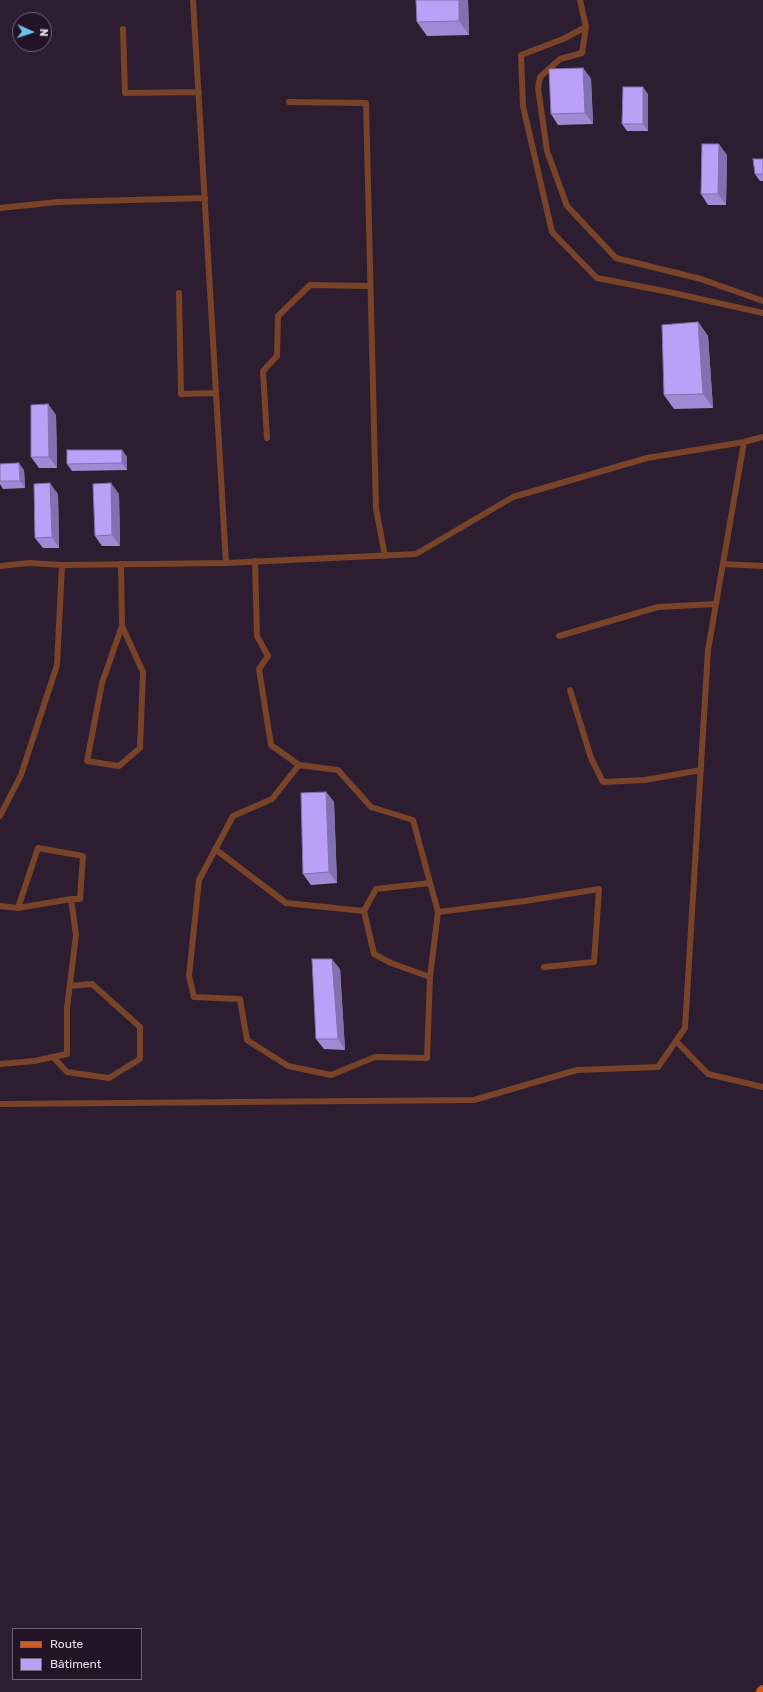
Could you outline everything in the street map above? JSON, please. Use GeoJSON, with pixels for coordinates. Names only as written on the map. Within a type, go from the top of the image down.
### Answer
{"type":"FeatureCollection","features":[{"type":"Feature","properties":{"kind":"lane"},"geometry":{"type":"LineString","coordinates":[[193,0],[226,563]]}},
{"type":"Feature","properties":{"kind":"lane"},"geometry":{"type":"LineString","coordinates":[[580,0],[586,27],[582,53],[560,59],[540,77],[538,88],[547,151],[567,206],[616,258],[701,279],[763,302]]}},
{"type":"Feature","properties":{"kind":"lane"},"geometry":{"type":"LineString","coordinates":[[586,27],[563,39],[521,55],[524,106],[552,232],[597,278],[763,313]]}},
{"type":"Feature","properties":{"kind":"lane"},"geometry":{"type":"LineString","coordinates":[[124,29],[125,93],[199,92]]}},
{"type":"Feature","properties":{"kind":"lane"},"geometry":{"type":"LineString","coordinates":[[288,102],[366,103],[376,509],[385,556]]}},
{"type":"Feature","properties":{"kind":"lane"},"geometry":{"type":"LineString","coordinates":[[0,208],[58,202],[205,198]]}},
{"type":"Feature","properties":{"kind":"lane"},"geometry":{"type":"LineString","coordinates":[[267,438],[263,372],[277,356],[278,316],[310,285],[370,286]]}},
{"type":"Feature","properties":{"kind":"lane"},"geometry":{"type":"LineString","coordinates":[[179,293],[181,394],[216,393]]}},
{"type":"Feature","properties":{"kind":"lane"},"geometry":{"type":"LineString","coordinates":[[0,566],[29,563],[62,565],[226,563],[416,554],[513,497],[647,458],[744,442],[763,437]]}},
{"type":"Feature","properties":{"kind":"lane"},"geometry":{"type":"LineString","coordinates":[[0,1104],[474,1100],[577,1070],[658,1067],[685,1028],[708,650],[744,442]]}},
{"type":"Feature","properties":{"kind":"lane"},"geometry":{"type":"LineString","coordinates":[[255,561],[257,636],[268,656],[258,669],[271,745],[299,765],[338,770],[370,807],[413,820],[438,912],[430,977],[427,1058],[374,1057],[331,1075],[288,1066],[247,1040],[240,999],[194,997],[189,976],[199,880],[233,816],[272,799],[299,765]]}},
{"type":"Feature","properties":{"kind":"lane"},"geometry":{"type":"LineString","coordinates":[[121,564],[122,626],[102,683],[87,761],[119,766],[140,748],[143,672],[122,626]]}},
{"type":"Feature","properties":{"kind":"lane"},"geometry":{"type":"LineString","coordinates":[[723,564],[763,566]]}},
{"type":"Feature","properties":{"kind":"lane"},"geometry":{"type":"LineString","coordinates":[[0,816],[21,775],[57,665],[62,565]]}},
{"type":"Feature","properties":{"kind":"lane"},"geometry":{"type":"LineString","coordinates":[[559,636],[658,607],[716,604]]}},
{"type":"Feature","properties":{"kind":"lane"},"geometry":{"type":"LineString","coordinates":[[570,690],[591,758],[603,782],[645,780],[701,770]]}},
{"type":"Feature","properties":{"kind":"lane"},"geometry":{"type":"LineString","coordinates":[[0,906],[18,908],[71,899],[80,899],[83,856],[38,848],[18,908]]}},
{"type":"Feature","properties":{"kind":"lane"},"geometry":{"type":"LineString","coordinates":[[215,849],[286,903],[364,911]]}},
{"type":"Feature","properties":{"kind":"lane"},"geometry":{"type":"LineString","coordinates":[[430,883],[376,888],[364,911],[374,954],[391,963],[430,977]]}},
{"type":"Feature","properties":{"kind":"lane"},"geometry":{"type":"LineString","coordinates":[[438,912],[524,901],[599,889],[594,962],[544,967]]}},
{"type":"Feature","properties":{"kind":"lane"},"geometry":{"type":"LineString","coordinates":[[0,1064],[34,1061],[67,1054],[67,1008],[76,935],[71,899]]}},
{"type":"Feature","properties":{"kind":"lane"},"geometry":{"type":"LineString","coordinates":[[53,1057],[67,1072],[109,1078],[140,1059],[140,1026],[92,984],[70,986]]}},
{"type":"Feature","properties":{"kind":"lane"},"geometry":{"type":"LineString","coordinates":[[676,1041],[708,1074],[763,1087]]}},
{"type":"Feature","properties":{"kind":"building"},"geometry":{"type":"Polygon","coordinates":[[[416,0],[459,0],[459,21],[417,22],[416,0]]]}},
{"type":"Feature","properties":{"kind":"building"},"geometry":{"type":"Polygon","coordinates":[[[583,68],[585,113],[551,114],[549,69],[583,68]]]}},
{"type":"Feature","properties":{"kind":"building"},"geometry":{"type":"Polygon","coordinates":[[[623,87],[643,87],[643,124],[622,124],[623,87]]]}},
{"type":"Feature","properties":{"kind":"building"},"geometry":{"type":"Polygon","coordinates":[[[702,144],[719,144],[718,194],[701,194],[702,144]]]}},
{"type":"Feature","properties":{"kind":"building"},"geometry":{"type":"Polygon","coordinates":[[[753,159],[763,159],[763,174],[755,174],[753,159]]]}},
{"type":"Feature","properties":{"kind":"building"},"geometry":{"type":"Polygon","coordinates":[[[698,322],[703,394],[664,395],[662,325],[698,322]]]}},
{"type":"Feature","properties":{"kind":"building"},"geometry":{"type":"Polygon","coordinates":[[[48,404],[49,457],[31,457],[31,405],[48,404]]]}},
{"type":"Feature","properties":{"kind":"building"},"geometry":{"type":"Polygon","coordinates":[[[67,450],[122,450],[122,463],[67,464],[67,450]]]}},
{"type":"Feature","properties":{"kind":"building"},"geometry":{"type":"Polygon","coordinates":[[[19,463],[20,481],[0,481],[0,464],[19,463]]]}},
{"type":"Feature","properties":{"kind":"building"},"geometry":{"type":"Polygon","coordinates":[[[50,483],[52,537],[35,538],[34,484],[50,483]]]}},
{"type":"Feature","properties":{"kind":"building"},"geometry":{"type":"Polygon","coordinates":[[[111,483],[112,535],[95,536],[93,484],[111,483]]]}},
{"type":"Feature","properties":{"kind":"building"},"geometry":{"type":"Polygon","coordinates":[[[326,792],[329,872],[303,874],[301,793],[326,792]]]}},
{"type":"Feature","properties":{"kind":"building"},"geometry":{"type":"Polygon","coordinates":[[[312,959],[332,959],[338,1039],[316,1039],[312,959]]]}}]}
